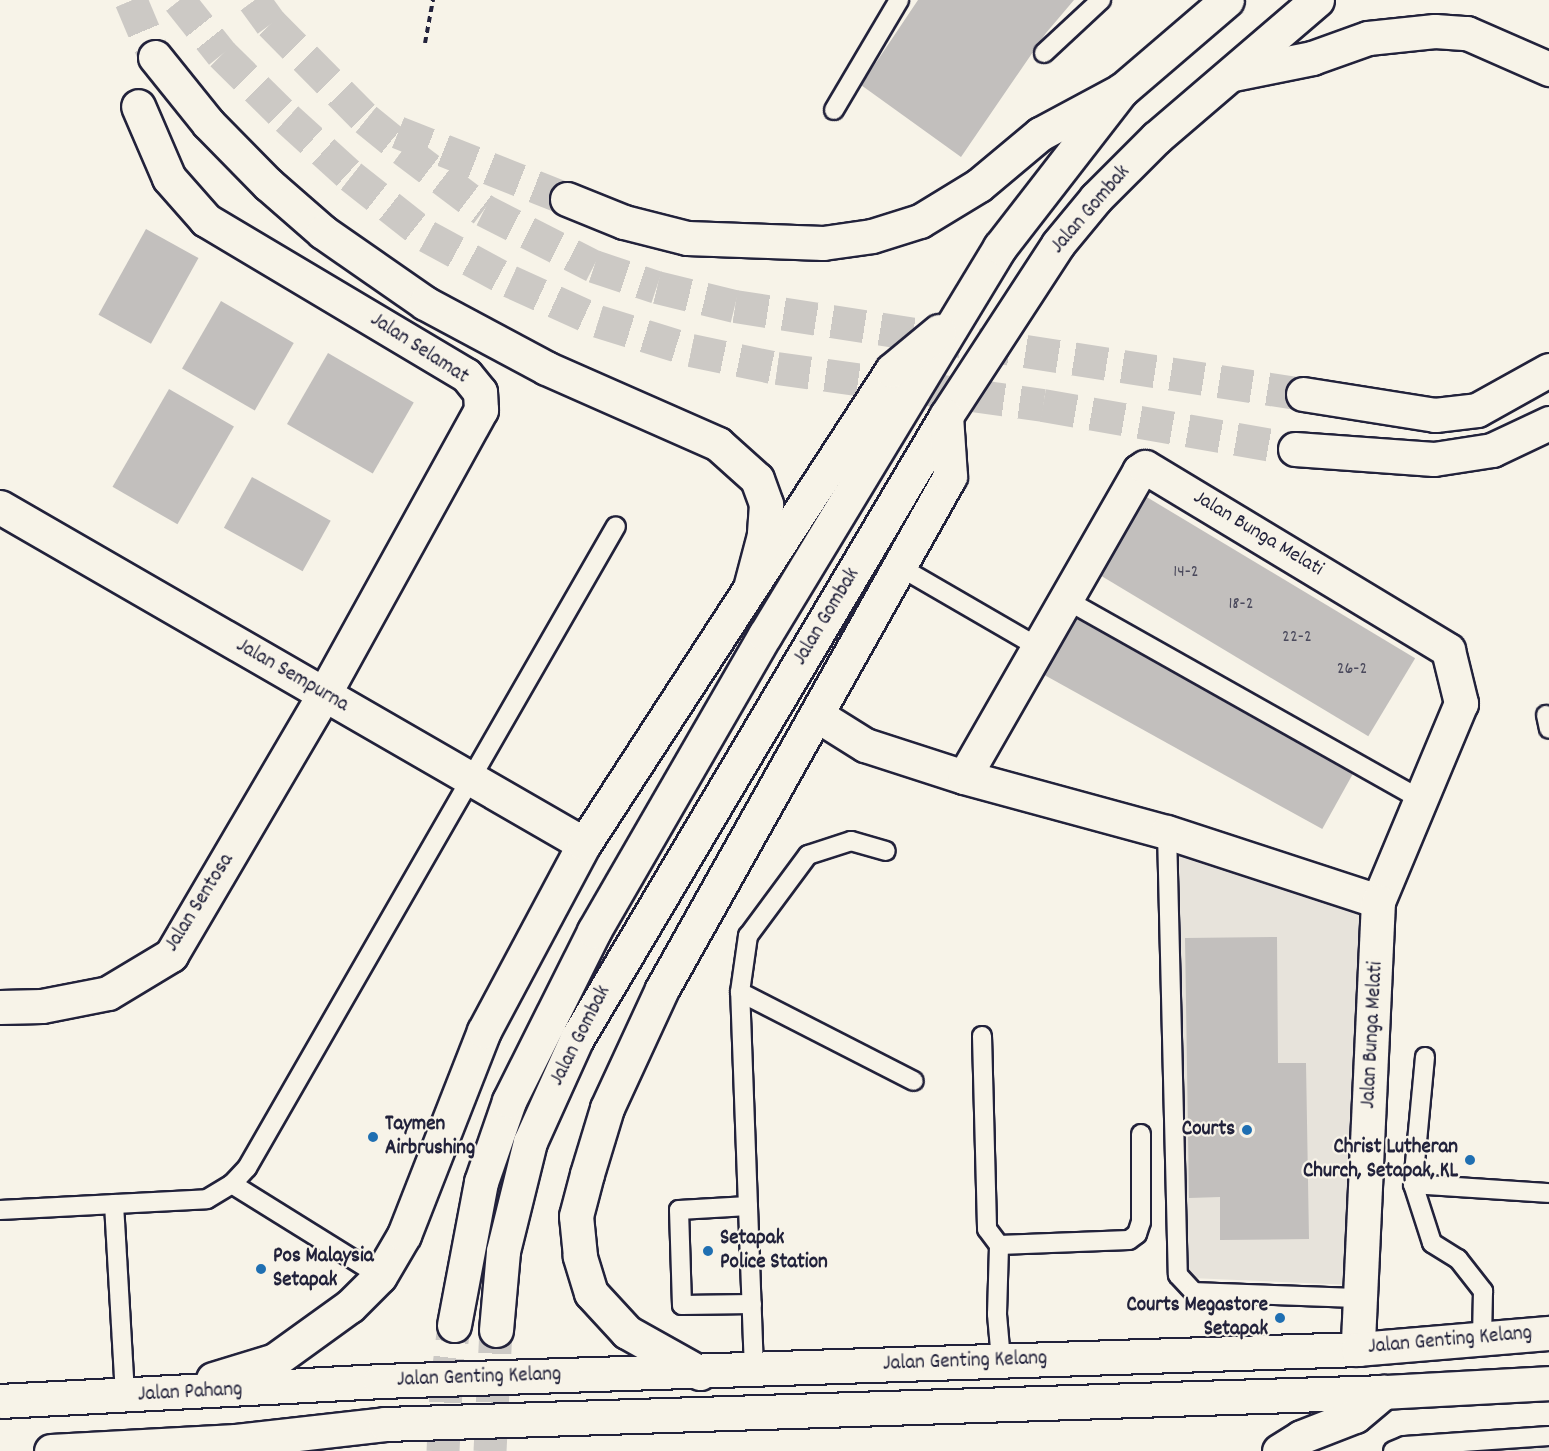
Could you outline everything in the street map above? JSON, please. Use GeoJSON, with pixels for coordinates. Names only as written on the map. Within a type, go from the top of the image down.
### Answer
{"type":"FeatureCollection","features":[{"type":"Feature","properties":{"kind":"main road","name":"Jalan Gombak"},"geometry":{"type":"LineString","coordinates":[[454,1325],[481,1182],[509,1101],[588,942],[771,625],[1000,247],[1122,90],[1227,0]]}},
{"type":"Feature","properties":{"kind":"main road","name":"Jalan Gombak"},"geometry":{"type":"LineString","coordinates":[[496,1329],[502,1251],[530,1142],[576,1040],[946,416],[1058,244],[1096,198],[1156,138],[1317,0]]}},
{"type":"Feature","properties":{"kind":"main road"},"geometry":{"type":"LineString","coordinates":[[1233,74],[1312,58],[1368,38],[1435,31],[1467,33],[1549,69]]}},
{"type":"Feature","properties":{"kind":"main road"},"geometry":{"type":"LineString","coordinates":[[154,57],[208,123],[268,184],[323,232],[425,303],[546,368],[718,444],[757,479],[766,504],[764,535],[750,588]]}},
{"type":"Feature","properties":{"kind":"main road"},"geometry":{"type":"LineString","coordinates":[[567,199],[624,222],[687,238],[823,243],[872,236],[920,221],[979,185],[1040,134],[1122,90]]}},
{"type":"Feature","properties":{"kind":"main road","name":"Jalan Selamat"},"geometry":{"type":"LineString","coordinates":[[138,106],[169,178],[206,220],[466,375],[480,392],[481,410],[324,694]]}},
{"type":"Feature","properties":{"kind":"main road"},"geometry":{"type":"LineString","coordinates":[[166,1394],[275,1360],[350,1306],[380,1276],[404,1234],[484,1031],[584,844],[892,370],[960,312]]}},
{"type":"Feature","properties":{"kind":"main road"},"geometry":{"type":"LineString","coordinates":[[1303,394],[1436,415],[1478,410],[1549,370]]}},
{"type":"Feature","properties":{"kind":"main road"},"geometry":{"type":"LineString","coordinates":[[700,1372],[627,1332],[609,1316],[591,1293],[580,1256],[576,1216],[608,1108],[662,989],[950,476],[946,416]]}},
{"type":"Feature","properties":{"kind":"main road"},"geometry":{"type":"LineString","coordinates":[[1295,449],[1434,459],[1492,450],[1549,423]]}},
{"type":"Feature","properties":{"kind":"main road","name":"Jalan Bunga Melati"},"geometry":{"type":"LineString","coordinates":[[964,777],[1139,471],[1145,467],[1152,469],[1448,650],[1461,703],[1423,801],[1378,901],[1358,1349]]}},
{"type":"Feature","properties":{"kind":"main road","name":"Jalan Sempurna"},"geometry":{"type":"LineString","coordinates":[[0,507],[584,844]]}},
{"type":"Feature","properties":{"kind":"main road","name":"Jalan Sentosa"},"geometry":{"type":"LineString","coordinates":[[0,1007],[42,1006],[108,993],[171,955],[324,694]]}},
{"type":"Feature","properties":{"kind":"main road"},"geometry":{"type":"LineString","coordinates":[[817,715],[865,745],[964,777],[1167,832],[1378,901]]}},
{"type":"Feature","properties":{"kind":"main road","name":"Jalan Genting Kelang"},"geometry":{"type":"LineString","coordinates":[[380,1382],[1358,1349],[1549,1333]]}},
{"type":"Feature","properties":{"kind":"main road","name":"Jalan Pahang"},"geometry":{"type":"LineString","coordinates":[[0,1401],[380,1382]]}},
{"type":"Feature","properties":{"kind":"main road","name":"Jalan Genting Kelang"},"geometry":{"type":"LineString","coordinates":[[236,1441],[385,1424],[1384,1392],[1549,1383]]}},
{"type":"Feature","properties":{"kind":"main road"},"geometry":{"type":"LineString","coordinates":[[1279,1451],[1300,1437],[1355,1416],[1384,1392]]}},
{"type":"Feature","properties":{"kind":"main road"},"geometry":{"type":"LineString","coordinates":[[51,1451],[236,1441],[300,1451]]}},
{"type":"Feature","properties":{"kind":"lane"},"geometry":{"type":"LineString","coordinates":[[834,110],[899,0]]}},
{"type":"Feature","properties":{"kind":"lane"},"geometry":{"type":"LineString","coordinates":[[1044,53],[1101,0]]}},
{"type":"Feature","properties":{"kind":"lane"},"geometry":{"type":"LineString","coordinates":[[0,1210],[207,1200],[232,1184],[247,1167],[616,526]]}},
{"type":"Feature","properties":{"kind":"lane"},"geometry":{"type":"LineString","coordinates":[[900,567],[1038,647]]}},
{"type":"Feature","properties":{"kind":"lane"},"geometry":{"type":"LineString","coordinates":[[1065,599],[1423,801]]}},
{"type":"Feature","properties":{"kind":"lane"},"geometry":{"type":"LineString","coordinates":[[1167,832],[1178,1275],[1194,1292],[1361,1299]]}},
{"type":"Feature","properties":{"kind":"lane"},"geometry":{"type":"LineString","coordinates":[[754,1370],[740,992],[748,936],[808,855],[851,842],[886,851]]}},
{"type":"Feature","properties":{"kind":"lane"},"geometry":{"type":"LineString","coordinates":[[740,992],[914,1081]]}},
{"type":"Feature","properties":{"kind":"lane"},"geometry":{"type":"LineString","coordinates":[[982,1036],[987,1229],[999,1245],[997,1314],[1001,1360]]}},
{"type":"Feature","properties":{"kind":"lane"},"geometry":{"type":"LineString","coordinates":[[1425,1057],[1413,1184],[1432,1243],[1458,1259],[1483,1291],[1482,1338]]}},
{"type":"Feature","properties":{"kind":"lane"},"geometry":{"type":"LineString","coordinates":[[999,1245],[1130,1240],[1137,1234],[1141,1222],[1141,1134]]}},
{"type":"Feature","properties":{"kind":"lane"},"geometry":{"type":"LineString","coordinates":[[232,1184],[380,1276]]}},
{"type":"Feature","properties":{"kind":"lane"},"geometry":{"type":"LineString","coordinates":[[1413,1184],[1549,1193]]}},
{"type":"Feature","properties":{"kind":"lane"},"geometry":{"type":"LineString","coordinates":[[114,1204],[125,1396]]}},
{"type":"Feature","properties":{"kind":"lane"},"geometry":{"type":"LineString","coordinates":[[748,1206],[679,1210],[682,1305],[752,1304]]}},
{"type":"Feature","properties":{"kind":"lane"},"geometry":{"type":"LineString","coordinates":[[1393,1451],[1405,1446],[1549,1436]]}},
{"type":"Feature","properties":{"kind":"path"},"geometry":{"type":"LineString","coordinates":[[425,43],[433,0]]}},
{"type":"Feature","properties":{"kind":"shaded area"},"geometry":{"type":"Polygon","coordinates":[[[1179,850],[1362,908],[1351,1285],[1191,1278],[1185,1273],[1179,850]]]}},
{"type":"Feature","properties":{"kind":"shaded area"},"geometry":{"type":"Polygon","coordinates":[[[1549,1445],[1549,1451],[1458,1451],[1549,1445]]]}},
{"type":"Feature","properties":{"kind":"building"},"geometry":{"type":"Polygon","coordinates":[[[918,0],[1074,0],[1046,33],[961,157],[861,85],[918,0]]]}},
{"type":"Feature","properties":{"kind":"building"},"geometry":{"type":"Polygon","coordinates":[[[146,229],[198,258],[151,344],[98,315],[146,229]]]}},
{"type":"Feature","properties":{"kind":"building"},"geometry":{"type":"Polygon","coordinates":[[[221,301],[294,343],[255,411],[182,369],[221,301]]]}},
{"type":"Feature","properties":{"kind":"building"},"geometry":{"type":"Polygon","coordinates":[[[328,353],[414,402],[373,474],[287,424],[328,353]]]}},
{"type":"Feature","properties":{"kind":"building"},"geometry":{"type":"Polygon","coordinates":[[[169,389],[234,426],[177,524],[112,487],[169,389]]]}},
{"type":"Feature","properties":{"kind":"building"},"geometry":{"type":"Polygon","coordinates":[[[252,477],[331,521],[303,571],[224,528],[252,477]]]}},
{"type":"Feature","properties":{"kind":"building"},"geometry":{"type":"Polygon","coordinates":[[[1140,493],[1415,658],[1368,736],[1093,571],[1140,493]]]}},
{"type":"Feature","properties":{"kind":"building"},"geometry":{"type":"Polygon","coordinates":[[[1067,611],[1355,771],[1322,829],[1035,670],[1067,611]]]}},
{"type":"Feature","properties":{"kind":"building","name":"Courts"},"geometry":{"type":"Polygon","coordinates":[[[1277,937],[1278,1063],[1306,1063],[1309,1239],[1220,1240],[1220,1197],[1189,1198],[1185,938],[1277,937]]]}},
{"type":"Feature","properties":{"kind":"tunnel"},"geometry":{"type":"LineString","coordinates":[[131,0],[155,57]]}},
{"type":"Feature","properties":{"kind":"tunnel"},"geometry":{"type":"LineString","coordinates":[[179,0],[222,54],[287,118],[351,176],[427,236],[510,281],[598,321],[691,350],[777,368],[1043,405],[1295,449]]}},
{"type":"Feature","properties":{"kind":"tunnel"},"geometry":{"type":"LineString","coordinates":[[254,0],[271,23],[366,119],[403,149],[484,210],[594,266],[657,287],[735,306],[1303,394]]}},
{"type":"Feature","properties":{"kind":"tunnel"},"geometry":{"type":"LineString","coordinates":[[398,132],[567,199]]}},
{"type":"Feature","properties":{"kind":"tunnel"},"geometry":{"type":"LineString","coordinates":[[443,1451],[446,1390],[454,1325]]}},
{"type":"Feature","properties":{"kind":"tunnel"},"geometry":{"type":"LineString","coordinates":[[490,1451],[496,1330]]}},
{"type":"Feature","properties":{"kind":"place","name":"Courts"},"geometry":{"type":"Point","coordinates":[1247,1130]}},
{"type":"Feature","properties":{"kind":"place","name":"Taymen Airbrushing"},"geometry":{"type":"Point","coordinates":[373,1137]}},
{"type":"Feature","properties":{"kind":"place","name":"Christ Lutheran Church, Setapak, KL"},"geometry":{"type":"Point","coordinates":[1470,1160]}},
{"type":"Feature","properties":{"kind":"place","name":"Setapak Police Station"},"geometry":{"type":"Point","coordinates":[708,1251]}},
{"type":"Feature","properties":{"kind":"place","name":"Pos Malaysia Setapak"},"geometry":{"type":"Point","coordinates":[261,1269]}},
{"type":"Feature","properties":{"kind":"place","name":"Courts Megastore Setapak"},"geometry":{"type":"Point","coordinates":[1280,1318]}}]}
